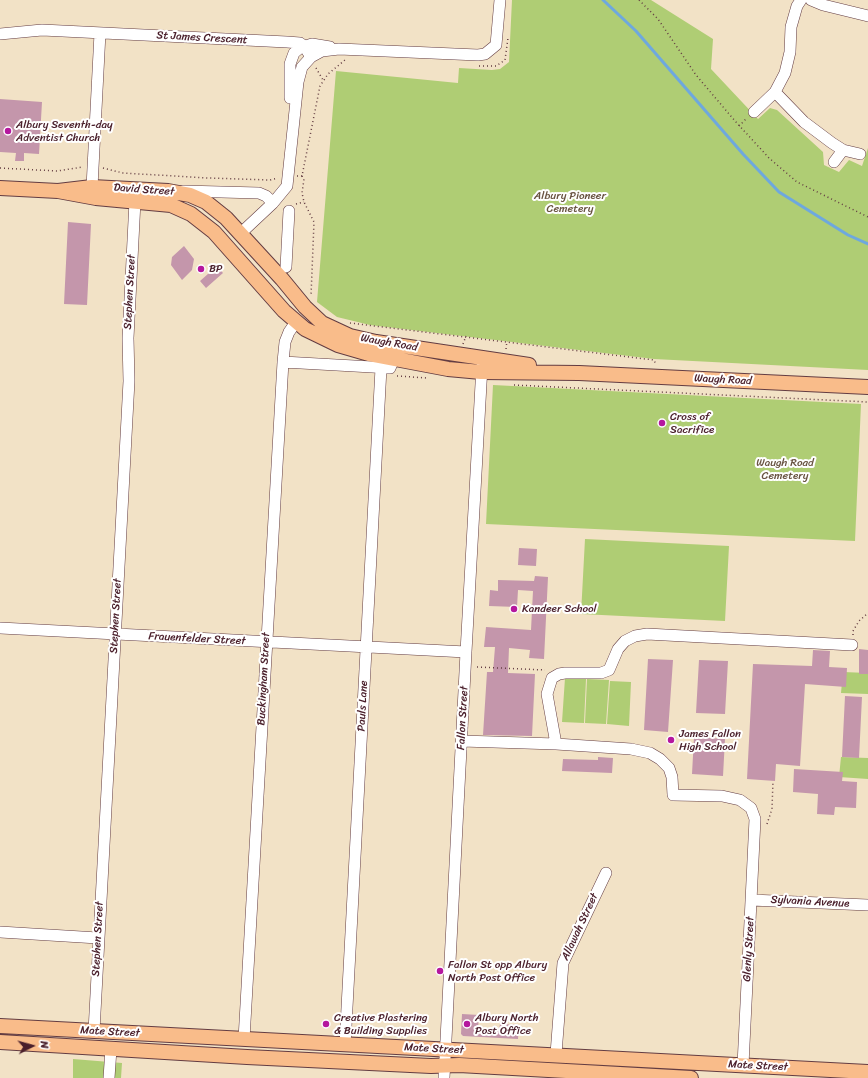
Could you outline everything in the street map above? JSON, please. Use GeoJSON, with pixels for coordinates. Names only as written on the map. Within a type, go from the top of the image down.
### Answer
{"type":"FeatureCollection","features":[{"type":"Feature","properties":{"kind":"main road","name":"David Street"},"geometry":{"type":"LineString","coordinates":[[58,191],[92,187],[168,191],[190,195],[206,202],[226,218],[241,233]]}},
{"type":"Feature","properties":{"kind":"main road","name":"David Street"},"geometry":{"type":"LineString","coordinates":[[0,188],[58,191],[96,198],[171,205],[180,208],[202,221],[227,246]]}},
{"type":"Feature","properties":{"kind":"main road"},"geometry":{"type":"LineString","coordinates":[[227,246],[241,233]]}},
{"type":"Feature","properties":{"kind":"main road","name":"Waugh Road"},"geometry":{"type":"LineString","coordinates":[[241,233],[304,307],[322,323],[350,336],[376,342],[579,373]]}},
{"type":"Feature","properties":{"kind":"main road","name":"Waugh Road"},"geometry":{"type":"LineString","coordinates":[[227,246],[284,311],[296,322],[315,335],[338,345],[394,359],[448,369],[481,372],[579,373],[868,387]]}},
{"type":"Feature","properties":{"kind":"main road","name":"Mate Street"},"geometry":{"type":"LineString","coordinates":[[0,1026],[345,1045],[556,1054],[868,1072]]}},
{"type":"Feature","properties":{"kind":"main road","name":"Mate Street"},"geometry":{"type":"LineString","coordinates":[[0,1042],[444,1072],[691,1078]]}},
{"type":"Feature","properties":{"kind":"street","name":"St James Crescent"},"geometry":{"type":"LineString","coordinates":[[0,34],[42,30],[287,42],[300,43],[304,46],[312,44],[339,49],[478,55],[490,51],[496,45],[500,0]]}},
{"type":"Feature","properties":{"kind":"street"},"geometry":{"type":"LineString","coordinates":[[754,112],[775,92],[785,73],[790,52],[791,28],[797,6],[801,0]]}},
{"type":"Feature","properties":{"kind":"street"},"geometry":{"type":"LineString","coordinates":[[811,0],[823,5],[868,16]]}},
{"type":"Feature","properties":{"kind":"street"},"geometry":{"type":"LineString","coordinates":[[92,187],[100,33]]}},
{"type":"Feature","properties":{"kind":"street"},"geometry":{"type":"LineString","coordinates":[[241,233],[286,189],[290,176],[292,131],[291,60],[294,53],[304,46],[312,61],[302,67],[299,76],[292,131]]}},
{"type":"Feature","properties":{"kind":"street","name":"St James Crescent"},"geometry":{"type":"LineString","coordinates":[[312,61],[322,51],[339,49]]}},
{"type":"Feature","properties":{"kind":"street"},"geometry":{"type":"LineString","coordinates":[[775,92],[804,122],[843,150],[860,154]]}},
{"type":"Feature","properties":{"kind":"street"},"geometry":{"type":"LineString","coordinates":[[834,162],[843,150]]}},
{"type":"Feature","properties":{"kind":"street"},"geometry":{"type":"LineString","coordinates":[[168,191],[258,193],[266,196],[289,214],[286,267]]}},
{"type":"Feature","properties":{"kind":"street","name":"Stephen Street"},"geometry":{"type":"LineString","coordinates":[[94,1031],[129,381],[128,338],[134,201]]}},
{"type":"Feature","properties":{"kind":"street","name":"Buckingham Street"},"geometry":{"type":"LineString","coordinates":[[244,1039],[283,362],[285,342],[289,332],[296,322]]}},
{"type":"Feature","properties":{"kind":"street","name":"Fallon Street"},"geometry":{"type":"LineString","coordinates":[[444,1072],[481,372],[483,358]]}},
{"type":"Feature","properties":{"kind":"street","name":"Waugh Road"},"geometry":{"type":"LineString","coordinates":[[381,368],[390,368],[394,359]]}},
{"type":"Feature","properties":{"kind":"street"},"geometry":{"type":"LineString","coordinates":[[283,362],[381,368]]}},
{"type":"Feature","properties":{"kind":"street","name":"Pauls Lane"},"geometry":{"type":"LineString","coordinates":[[345,1045],[381,368]]}},
{"type":"Feature","properties":{"kind":"street","name":"Frauenfelder Street"},"geometry":{"type":"LineString","coordinates":[[0,628],[466,652]]}},
{"type":"Feature","properties":{"kind":"street"},"geometry":{"type":"LineString","coordinates":[[462,741],[556,744],[547,694],[552,678],[559,674],[601,673],[609,670],[618,649],[625,641],[634,636],[647,634],[852,645]]}},
{"type":"Feature","properties":{"kind":"street","name":"Glenly Street"},"geometry":{"type":"LineString","coordinates":[[556,744],[631,749],[650,753],[660,759],[669,768],[672,776],[673,794],[722,796],[740,800],[751,808],[755,819],[743,1065]]}},
{"type":"Feature","properties":{"kind":"street","name":"Allawah Street"},"geometry":{"type":"LineString","coordinates":[[556,1054],[563,963],[606,874]]}},
{"type":"Feature","properties":{"kind":"street","name":"Sylvania Avenue"},"geometry":{"type":"LineString","coordinates":[[751,900],[868,905]]}},
{"type":"Feature","properties":{"kind":"street"},"geometry":{"type":"LineString","coordinates":[[0,932],[98,938]]}},
{"type":"Feature","properties":{"kind":"street"},"geometry":{"type":"LineString","coordinates":[[109,1078],[111,1049]]}},
{"type":"Feature","properties":{"kind":"path"},"geometry":{"type":"LineString","coordinates":[[639,0],[658,19],[696,74],[735,121],[769,158],[797,182],[864,216],[868,216]]}},
{"type":"Feature","properties":{"kind":"path"},"geometry":{"type":"LineString","coordinates":[[312,300],[314,222],[304,202],[302,193],[304,179],[302,176],[317,92],[323,80],[339,64],[349,58]]}},
{"type":"Feature","properties":{"kind":"path"},"geometry":{"type":"LineString","coordinates":[[312,61],[323,80]]}},
{"type":"Feature","properties":{"kind":"path"},"geometry":{"type":"LineString","coordinates":[[0,168],[57,171],[84,166],[104,168],[122,173],[270,180],[290,176],[302,176]]}},
{"type":"Feature","properties":{"kind":"path"},"geometry":{"type":"LineString","coordinates":[[344,322],[654,360]]}},
{"type":"Feature","properties":{"kind":"path"},"geometry":{"type":"LineString","coordinates":[[510,385],[868,402]]}},
{"type":"Feature","properties":{"kind":"path"},"geometry":{"type":"LineString","coordinates":[[852,645],[853,631],[868,613]]}},
{"type":"Feature","properties":{"kind":"path"},"geometry":{"type":"LineString","coordinates":[[477,667],[540,669],[559,674]]}},
{"type":"Feature","properties":{"kind":"path"},"geometry":{"type":"LineString","coordinates":[[767,824],[772,809],[773,781]]}},
{"type":"Feature","properties":{"kind":"green space","name":"Albury Pioneer Cemetery"},"geometry":{"type":"Polygon","coordinates":[[[512,0],[651,0],[713,39],[711,69],[758,119],[770,108],[777,110],[823,152],[824,165],[839,172],[849,160],[862,166],[868,148],[868,370],[654,359],[370,325],[337,317],[317,302],[336,71],[458,83],[459,68],[500,69],[509,62],[512,0]]]}},
{"type":"Feature","properties":{"kind":"green space","name":"Waugh Road Cemetery"},"geometry":{"type":"Polygon","coordinates":[[[493,385],[861,404],[855,541],[486,524],[493,385]]]}},
{"type":"Feature","properties":{"kind":"green space"},"geometry":{"type":"Polygon","coordinates":[[[585,539],[729,546],[725,621],[581,614],[585,539]]]}},
{"type":"Feature","properties":{"kind":"green space"},"geometry":{"type":"Polygon","coordinates":[[[843,672],[868,673],[868,694],[841,693],[843,672]]]}},
{"type":"Feature","properties":{"kind":"green space"},"geometry":{"type":"Polygon","coordinates":[[[565,678],[586,679],[584,723],[562,722],[565,678]]]}},
{"type":"Feature","properties":{"kind":"green space"},"geometry":{"type":"Polygon","coordinates":[[[587,679],[609,680],[606,724],[585,723],[587,679]]]}},
{"type":"Feature","properties":{"kind":"green space"},"geometry":{"type":"Polygon","coordinates":[[[610,681],[631,682],[629,726],[607,724],[610,681]]]}},
{"type":"Feature","properties":{"kind":"green space"},"geometry":{"type":"Polygon","coordinates":[[[841,757],[868,758],[868,779],[839,777],[841,757]]]}},
{"type":"Feature","properties":{"kind":"green space"},"geometry":{"type":"Polygon","coordinates":[[[73,1059],[122,1063],[121,1078],[73,1078],[73,1059]]]}},
{"type":"Feature","properties":{"kind":"building","name":"Albury Seventh-day Adventist Church"},"geometry":{"type":"Polygon","coordinates":[[[0,99],[42,102],[39,154],[24,153],[24,161],[15,161],[16,153],[0,152],[0,99]]]}},
{"type":"Feature","properties":{"kind":"building"},"geometry":{"type":"Polygon","coordinates":[[[68,222],[91,224],[87,305],[64,304],[68,222]]]}},
{"type":"Feature","properties":{"kind":"building"},"geometry":{"type":"Polygon","coordinates":[[[184,246],[194,259],[192,270],[182,280],[171,265],[172,257],[184,246]]]}},
{"type":"Feature","properties":{"kind":"building"},"geometry":{"type":"Polygon","coordinates":[[[217,266],[223,273],[206,288],[200,281],[217,266]]]}},
{"type":"Feature","properties":{"kind":"building"},"geometry":{"type":"Polygon","coordinates":[[[519,548],[537,549],[536,566],[518,565],[519,548]]]}},
{"type":"Feature","properties":{"kind":"building"},"geometry":{"type":"Polygon","coordinates":[[[535,576],[548,577],[544,659],[529,658],[530,650],[509,648],[508,673],[535,674],[532,736],[483,735],[487,672],[493,672],[495,647],[484,647],[486,627],[531,630],[533,591],[518,590],[517,607],[489,606],[490,590],[498,591],[498,580],[534,581],[535,576]]]}},
{"type":"Feature","properties":{"kind":"building"},"geometry":{"type":"Polygon","coordinates":[[[859,649],[868,650],[868,674],[859,674],[859,649]]]}},
{"type":"Feature","properties":{"kind":"building"},"geometry":{"type":"Polygon","coordinates":[[[813,650],[830,651],[829,667],[847,668],[846,687],[805,684],[800,766],[776,764],[775,781],[747,779],[753,664],[812,666],[813,650]]]}},
{"type":"Feature","properties":{"kind":"building"},"geometry":{"type":"Polygon","coordinates":[[[648,659],[673,660],[668,732],[644,730],[648,659]]]}},
{"type":"Feature","properties":{"kind":"building"},"geometry":{"type":"Polygon","coordinates":[[[699,660],[728,661],[725,714],[696,713],[699,660]]]}},
{"type":"Feature","properties":{"kind":"building"},"geometry":{"type":"Polygon","coordinates":[[[845,696],[862,697],[859,758],[842,757],[845,696]]]}},
{"type":"Feature","properties":{"kind":"building"},"geometry":{"type":"Polygon","coordinates":[[[694,737],[725,739],[723,776],[692,774],[694,737]]]}},
{"type":"Feature","properties":{"kind":"building"},"geometry":{"type":"Polygon","coordinates":[[[598,757],[613,758],[612,773],[562,771],[563,759],[598,760],[598,757]]]}},
{"type":"Feature","properties":{"kind":"building"},"geometry":{"type":"Polygon","coordinates":[[[794,769],[843,772],[842,781],[857,782],[856,808],[835,807],[834,815],[817,814],[818,794],[793,792],[794,769]]]}},
{"type":"Feature","properties":{"kind":"building"},"geometry":{"type":"Polygon","coordinates":[[[462,1014],[479,1015],[478,1029],[499,1030],[500,1024],[519,1025],[518,1039],[463,1036],[461,1034],[462,1014]]]}},
{"type":"Feature","properties":{"kind":"waterway"},"geometry":{"type":"LineString","coordinates":[[603,0],[636,31],[743,154],[779,192],[848,235],[868,244]]}},
{"type":"Feature","properties":{"kind":"place","name":"Albury Seventh-day Adventist Church"},"geometry":{"type":"Point","coordinates":[8,131]}},
{"type":"Feature","properties":{"kind":"place","name":"BP"},"geometry":{"type":"Point","coordinates":[201,269]}},
{"type":"Feature","properties":{"kind":"place","name":"Cross of Sacrifice"},"geometry":{"type":"Point","coordinates":[662,423]}},
{"type":"Feature","properties":{"kind":"place","name":"Kandeer School"},"geometry":{"type":"Point","coordinates":[514,609]}},
{"type":"Feature","properties":{"kind":"place","name":"James Fallon High School"},"geometry":{"type":"Point","coordinates":[671,740]}},
{"type":"Feature","properties":{"kind":"place","name":"Fallon St opp Albury North Post Office"},"geometry":{"type":"Point","coordinates":[440,971]}},
{"type":"Feature","properties":{"kind":"place","name":"Creative Plastering & Building Supplies"},"geometry":{"type":"Point","coordinates":[326,1024]}},
{"type":"Feature","properties":{"kind":"place","name":"Albury North Post Office"},"geometry":{"type":"Point","coordinates":[467,1024]}}]}
